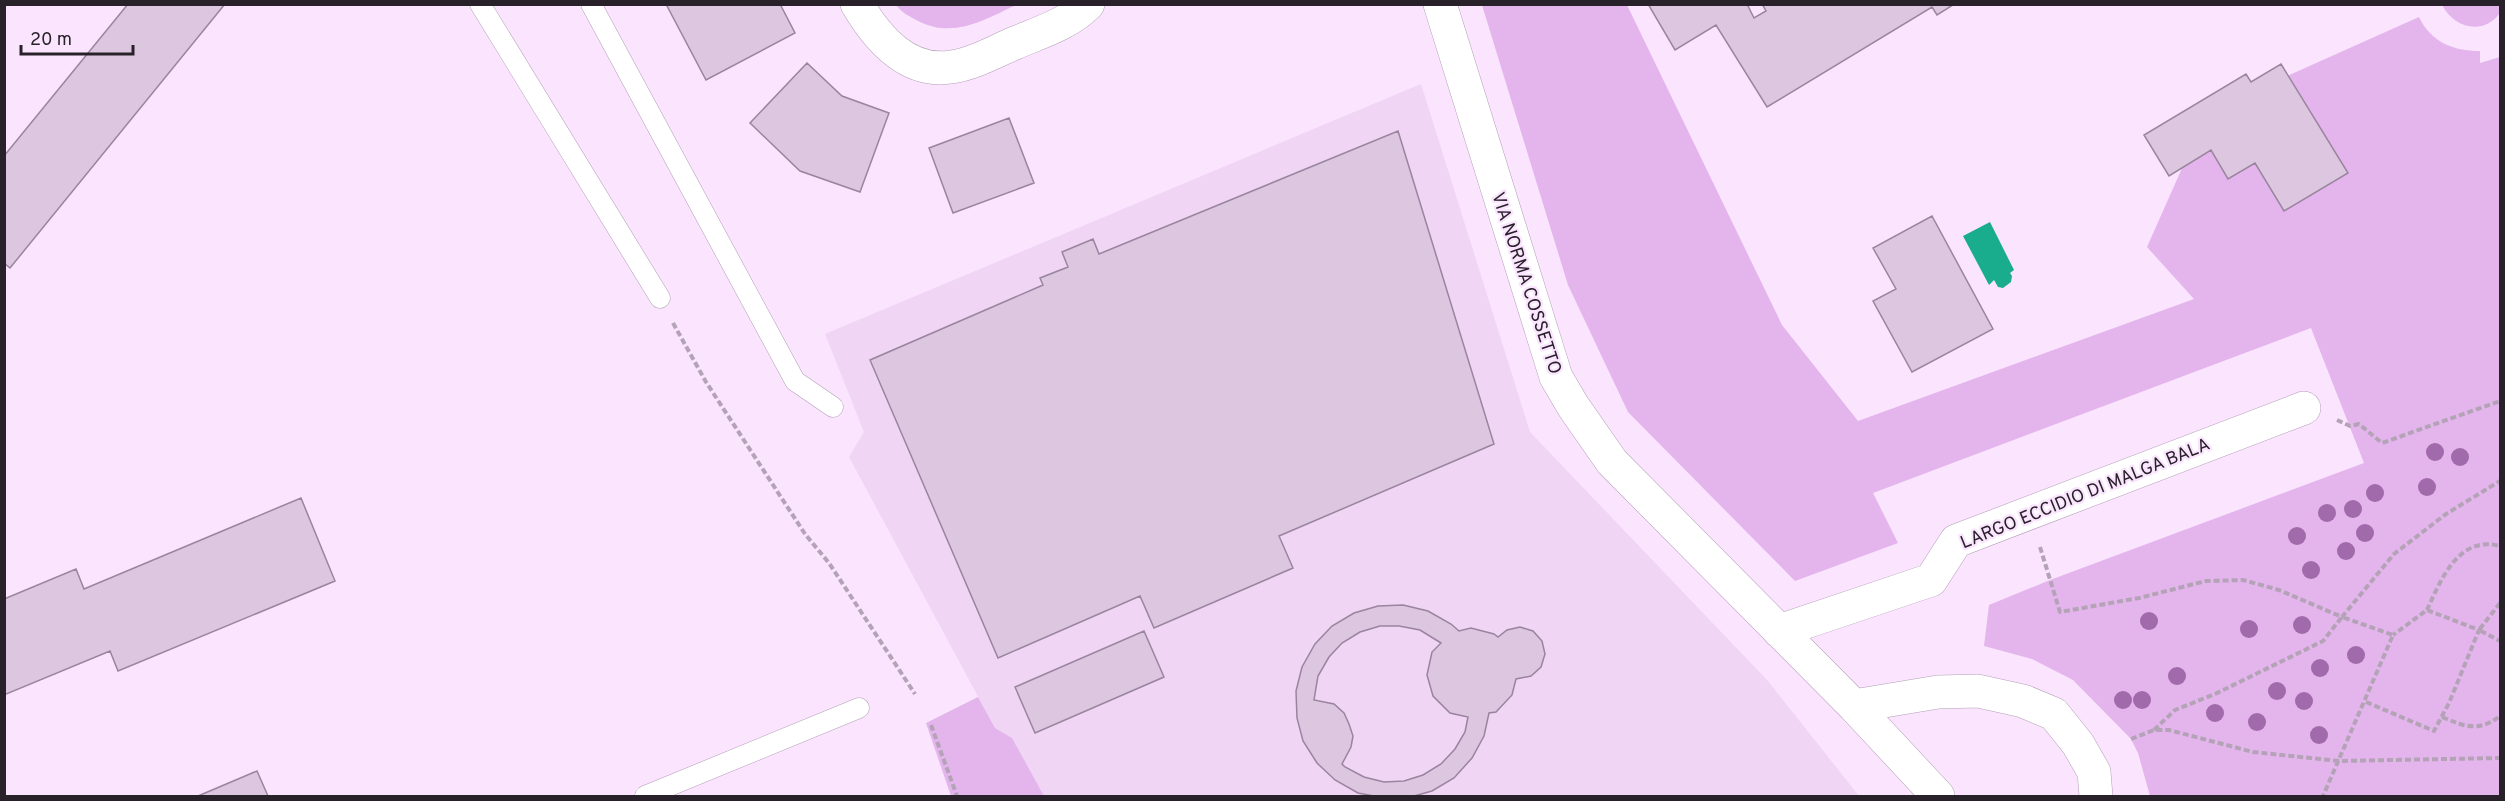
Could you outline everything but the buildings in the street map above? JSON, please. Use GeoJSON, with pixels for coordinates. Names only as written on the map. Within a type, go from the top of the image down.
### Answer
{"type":"FeatureCollection","features":[{"type":"Feature","properties":{"kind":"street"},"geometry":{"type":"LineString","coordinates":[[857,4],[882,41],[897,53],[928,67],[949,68],[968,63],[1066,21],[1088,4]]}},
{"type":"Feature","properties":{"kind":"street","name":"VIA NORMA COSSETTO"},"geometry":{"type":"LineString","coordinates":[[1440,4],[1556,377],[1573,406],[1612,462],[1854,706],[1938,796]]}},
{"type":"Feature","properties":{"kind":"street","name":"LARGO ECCIDIO DI MALGA BALA"},"geometry":{"type":"LineString","coordinates":[[1779,631],[1931,580],[1956,541],[2304,408]]}},
{"type":"Feature","properties":{"kind":"street"},"geometry":{"type":"LineString","coordinates":[[1854,706],[1948,692],[1978,691],[2023,701],[2055,714],[2078,744],[2094,772],[2096,796]]}},
{"type":"Feature","properties":{"kind":"lane"},"geometry":{"type":"LineString","coordinates":[[480,4],[660,298]]}},
{"type":"Feature","properties":{"kind":"lane"},"geometry":{"type":"LineString","coordinates":[[591,4],[795,381],[833,407]]}},
{"type":"Feature","properties":{"kind":"lane"},"geometry":{"type":"LineString","coordinates":[[645,796],[859,708]]}},
{"type":"Feature","properties":{"kind":"path"},"geometry":{"type":"LineString","coordinates":[[660,298],[706,382],[805,534],[836,573],[915,694]]}},
{"type":"Feature","properties":{"kind":"path"},"geometry":{"type":"LineString","coordinates":[[2350,426],[2359,424],[2382,443],[2500,401]]}},
{"type":"Feature","properties":{"kind":"path"},"geometry":{"type":"LineString","coordinates":[[2154,730],[2175,710],[2215,694],[2323,641],[2394,554],[2446,514],[2500,481]]}},
{"type":"Feature","properties":{"kind":"path"},"geometry":{"type":"LineString","coordinates":[[2324,796],[2393,636],[2427,610],[2447,568],[2466,550],[2491,543],[2500,546]]}},
{"type":"Feature","properties":{"kind":"path"},"geometry":{"type":"LineString","coordinates":[[2050,580],[2060,612],[2139,598],[2206,581],[2243,580],[2279,590],[2393,636]]}},
{"type":"Feature","properties":{"kind":"path"},"geometry":{"type":"LineString","coordinates":[[2366,702],[2434,730],[2442,717],[2479,630],[2500,603]]}},
{"type":"Feature","properties":{"kind":"path"},"geometry":{"type":"LineString","coordinates":[[2427,610],[2479,630],[2500,641]]}},
{"type":"Feature","properties":{"kind":"path"},"geometry":{"type":"LineString","coordinates":[[2442,717],[2459,726],[2488,725],[2500,716]]}},
{"type":"Feature","properties":{"kind":"path"},"geometry":{"type":"LineString","coordinates":[[931,725],[957,796]]}},
{"type":"Feature","properties":{"kind":"path"},"geometry":{"type":"LineString","coordinates":[[2131,739],[2154,730],[2169,730],[2253,752],[2339,761],[2500,758]]}},
{"type":"Feature","properties":{"kind":"shaded area"},"geometry":{"type":"Polygon","coordinates":[[[896,5],[1016,5],[968,25],[944,28],[918,21],[896,5]]]}},
{"type":"Feature","properties":{"kind":"shaded area"},"geometry":{"type":"Polygon","coordinates":[[[1482,5],[1627,5],[1782,325],[1858,421],[2194,299],[2147,247],[2207,112],[2419,17],[2436,39],[2452,47],[2480,51],[2480,63],[2500,57],[2500,796],[2150,796],[2138,753],[2131,739],[2073,680],[2032,659],[1984,646],[1989,605],[2364,463],[2311,328],[1873,493],[1898,543],[1795,581],[1628,412],[1568,285],[1482,5]]]}},
{"type":"Feature","properties":{"kind":"shaded area"},"geometry":{"type":"Polygon","coordinates":[[[2442,5],[2500,5],[2500,13],[2485,25],[2469,26],[2454,19],[2442,5]]]}},
{"type":"Feature","properties":{"kind":"shaded area"},"geometry":{"type":"Polygon","coordinates":[[[1421,84],[1530,432],[1768,681],[1859,796],[1044,796],[1012,739],[995,728],[849,457],[864,432],[825,334],[1421,84]]]}},
{"type":"Feature","properties":{"kind":"shaded area"},"geometry":{"type":"Polygon","coordinates":[[[1990,222],[2014,270],[2010,273],[2011,282],[2003,288],[1998,287],[1994,280],[1989,285],[1963,236],[1990,222]]]}},
{"type":"Feature","properties":{"kind":"shaded area"},"geometry":{"type":"Polygon","coordinates":[[[978,697],[995,728],[1012,738],[1044,796],[951,796],[926,723],[978,697]]]}}]}
